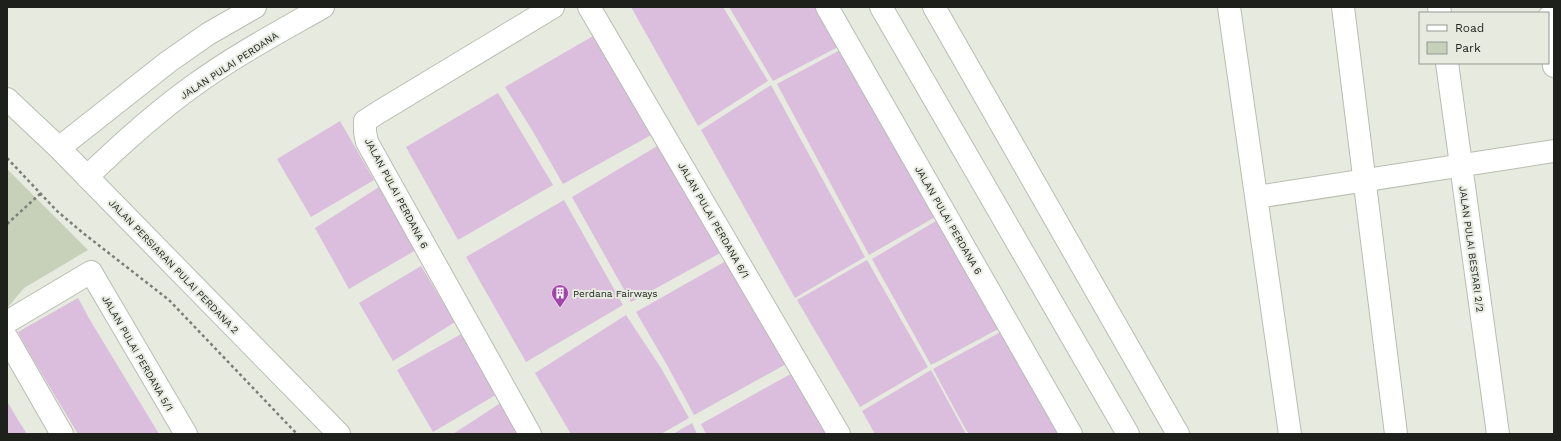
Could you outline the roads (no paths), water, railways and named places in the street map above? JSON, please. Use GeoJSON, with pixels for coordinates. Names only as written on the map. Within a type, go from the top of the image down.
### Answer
{"type":"FeatureCollection","features":[{"type":"Feature","properties":{"kind":"street"},"geometry":{"type":"LineString","coordinates":[[59,148],[168,62],[208,34],[255,7]]}},
{"type":"Feature","properties":{"kind":"street","name":"JALAN PULAI PERDANA"},"geometry":{"type":"LineString","coordinates":[[87,177],[134,132],[193,86],[256,45],[323,7]]}},
{"type":"Feature","properties":{"kind":"street","name":"JALAN PULAI PERDANA 6"},"geometry":{"type":"LineString","coordinates":[[530,434],[367,142],[365,121],[552,7]]}},
{"type":"Feature","properties":{"kind":"street","name":"JALAN PULAI PERDANA 6/1"},"geometry":{"type":"LineString","coordinates":[[588,7],[839,434]]}},
{"type":"Feature","properties":{"kind":"street","name":"JALAN PULAI PERDANA 6"},"geometry":{"type":"LineString","coordinates":[[828,7],[1071,434]]}},
{"type":"Feature","properties":{"kind":"street"},"geometry":{"type":"LineString","coordinates":[[881,7],[1128,434]]}},
{"type":"Feature","properties":{"kind":"street"},"geometry":{"type":"LineString","coordinates":[[934,7],[1178,434]]}},
{"type":"Feature","properties":{"kind":"street"},"geometry":{"type":"LineString","coordinates":[[1229,7],[1290,434]]}},
{"type":"Feature","properties":{"kind":"street"},"geometry":{"type":"LineString","coordinates":[[1343,7],[1396,434]]}},
{"type":"Feature","properties":{"kind":"street"},"geometry":{"type":"LineString","coordinates":[[1549,26],[1554,66]]}},
{"type":"Feature","properties":{"kind":"street","name":"JALAN PULAI BESTARI 2/2"},"geometry":{"type":"LineString","coordinates":[[1447,64],[1498,434]]}},
{"type":"Feature","properties":{"kind":"street","name":"JALAN PERSIARAN PULAI PERDANA 2"},"geometry":{"type":"LineString","coordinates":[[7,99],[59,148],[339,434]]}},
{"type":"Feature","properties":{"kind":"street"},"geometry":{"type":"LineString","coordinates":[[1256,197],[1554,151]]}},
{"type":"Feature","properties":{"kind":"street","name":"JALAN PULAI PERDANA 5/1"},"geometry":{"type":"LineString","coordinates":[[7,322],[91,272],[186,434]]}},
{"type":"Feature","properties":{"kind":"street"},"geometry":{"type":"LineString","coordinates":[[7,338],[62,434]]}},
{"type":"Feature","properties":{"kind":"place","name":"Perdana Fairways"},"geometry":{"type":"Point","coordinates":[560,308]}}]}
